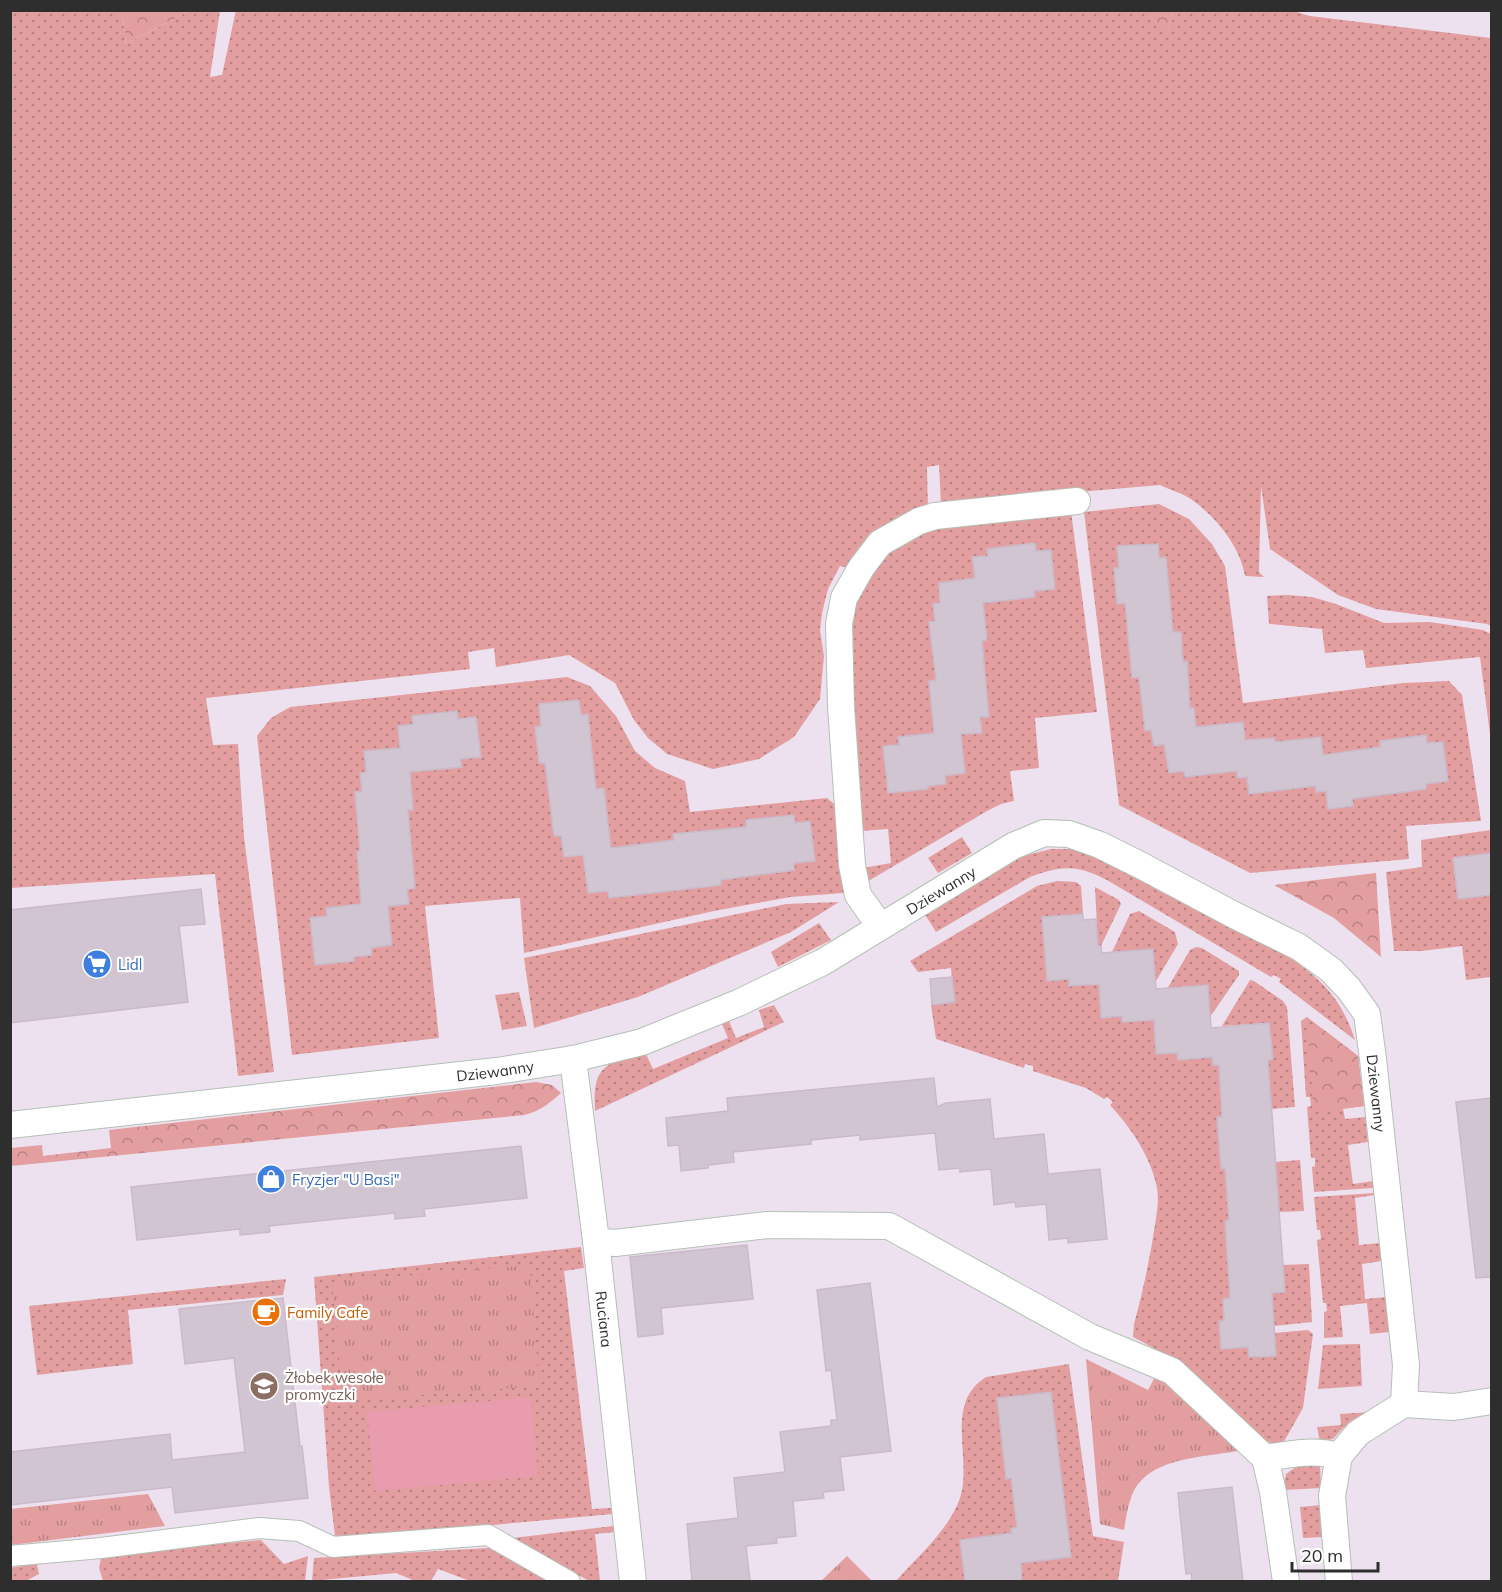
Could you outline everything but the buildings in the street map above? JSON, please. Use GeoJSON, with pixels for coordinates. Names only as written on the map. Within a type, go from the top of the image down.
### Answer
{"type":"FeatureCollection","features":[{"type":"Feature","properties":{"kind":"street"},"geometry":{"type":"LineString","coordinates":[[880,926],[858,895],[852,865],[841,706],[839,624],[844,598],[861,568],[880,543],[920,521],[934,516],[1077,501]]}},
{"type":"Feature","properties":{"kind":"street","name":"Dziewanny"},"geometry":{"type":"LineString","coordinates":[[10,1125],[497,1071],[573,1059],[642,1042],[729,1007],[805,972],[1013,846],[1044,833],[1069,834],[1100,845],[1299,947],[1331,970],[1349,989],[1367,1014],[1374,1059],[1406,1365],[1404,1404]]}},
{"type":"Feature","properties":{"kind":"street","name":"Ruciana"},"geometry":{"type":"LineString","coordinates":[[573,1059],[596,1241],[633,1581]]}},
{"type":"Feature","properties":{"kind":"street"},"geometry":{"type":"LineString","coordinates":[[596,1241],[615,1243],[767,1226],[889,1226],[1090,1337],[1172,1371],[1265,1458],[1273,1492],[1286,1581]]}},
{"type":"Feature","properties":{"kind":"street"},"geometry":{"type":"LineString","coordinates":[[1339,1581],[1332,1496],[1339,1456],[1358,1433],[1404,1404],[1455,1407],[1491,1401]]}},
{"type":"Feature","properties":{"kind":"street"},"geometry":{"type":"LineString","coordinates":[[1265,1458],[1295,1453],[1325,1452],[1339,1456]]}},
{"type":"Feature","properties":{"kind":"street"},"geometry":{"type":"LineString","coordinates":[[10,1556],[101,1548],[259,1528],[300,1531],[333,1547],[488,1535],[570,1581]]}},
{"type":"Feature","properties":{"kind":"green space"},"geometry":{"type":"Polygon","coordinates":[[[122,10],[189,11],[126,44],[122,10]]]}},
{"type":"Feature","properties":{"kind":"green space"},"geometry":{"type":"Polygon","coordinates":[[[236,10],[1150,10],[1150,17],[1169,32],[1172,11],[1290,10],[1310,16],[1491,38],[1491,626],[1376,609],[1338,595],[1270,549],[1261,486],[1259,572],[1264,577],[1245,576],[1238,554],[1218,523],[1191,499],[1160,485],[941,504],[939,465],[927,467],[928,508],[891,522],[863,545],[848,568],[840,566],[828,589],[822,613],[820,630],[824,656],[820,699],[794,737],[759,759],[713,769],[667,754],[648,738],[634,720],[615,683],[569,655],[496,667],[494,648],[468,652],[470,669],[206,698],[213,745],[238,744],[244,837],[274,1072],[238,1076],[215,874],[11,888],[11,11],[122,11],[126,44],[189,11],[220,11],[210,77],[222,75],[236,10]]]}},
{"type":"Feature","properties":{"kind":"green space"},"geometry":{"type":"Polygon","coordinates":[[[1150,11],[1172,11],[1169,33],[1150,17],[1150,11]]]}},
{"type":"Feature","properties":{"kind":"green space"},"geometry":{"type":"Polygon","coordinates":[[[1159,504],[1189,519],[1212,544],[1225,566],[1243,703],[1403,683],[1449,681],[1462,695],[1481,821],[1406,826],[1409,859],[1250,873],[1119,805],[1084,512],[1159,504]]]}},
{"type":"Feature","properties":{"kind":"green space"},"geometry":{"type":"Polygon","coordinates":[[[1071,511],[1097,712],[1035,718],[1039,768],[1010,771],[1014,801],[987,811],[865,883],[863,868],[891,863],[888,829],[861,831],[847,633],[867,574],[905,537],[935,527],[1071,511]]]}},
{"type":"Feature","properties":{"kind":"green space"},"geometry":{"type":"Polygon","coordinates":[[[1267,596],[1312,597],[1384,623],[1430,622],[1483,630],[1491,634],[1491,742],[1480,657],[1366,668],[1363,650],[1325,653],[1322,629],[1269,624],[1267,596]]]}},
{"type":"Feature","properties":{"kind":"green space"},"geometry":{"type":"Polygon","coordinates":[[[567,677],[590,686],[616,716],[635,751],[655,768],[685,781],[690,812],[827,798],[841,810],[844,893],[790,897],[714,911],[524,953],[520,898],[425,906],[439,1038],[292,1055],[257,736],[271,718],[290,707],[567,677]]]}},
{"type":"Feature","properties":{"kind":"green space"},"geometry":{"type":"Polygon","coordinates":[[[1491,830],[1491,977],[1466,980],[1462,946],[1422,951],[1394,951],[1386,872],[1422,867],[1421,840],[1491,830]]]}},
{"type":"Feature","properties":{"kind":"green space"},"geometry":{"type":"Polygon","coordinates":[[[962,837],[972,853],[938,873],[928,858],[962,837]]]}},
{"type":"Feature","properties":{"kind":"green space"},"geometry":{"type":"Polygon","coordinates":[[[1051,849],[1072,849],[1085,852],[1289,957],[1312,974],[1330,992],[1344,1013],[1355,1040],[1279,982],[1281,979],[1274,975],[1271,977],[1101,877],[1081,870],[1063,868],[1030,877],[936,932],[924,913],[1023,856],[1051,849]]]}},
{"type":"Feature","properties":{"kind":"green space"},"geometry":{"type":"Polygon","coordinates":[[[1376,873],[1381,957],[1334,918],[1274,885],[1376,873]]]}},
{"type":"Feature","properties":{"kind":"green space"},"geometry":{"type":"Polygon","coordinates":[[[1057,881],[1076,882],[1081,886],[1083,914],[1042,917],[1047,981],[1069,979],[1070,986],[1103,984],[1099,992],[1101,1018],[1122,1016],[1123,1022],[1157,1020],[1154,1028],[1156,1054],[1177,1053],[1178,1060],[1212,1057],[1213,1065],[1219,1065],[1222,1117],[1218,1117],[1221,1169],[1225,1168],[1229,1220],[1225,1221],[1231,1298],[1223,1299],[1224,1321],[1219,1322],[1221,1349],[1248,1347],[1249,1357],[1275,1356],[1274,1333],[1308,1330],[1313,1334],[1303,1408],[1282,1445],[1267,1442],[1256,1435],[1178,1361],[1133,1337],[1153,1237],[1158,1193],[1145,1154],[1133,1133],[1110,1105],[1113,1102],[1086,1088],[1033,1071],[1033,1066],[1025,1064],[1024,1068],[936,1039],[931,1005],[954,1002],[951,968],[918,972],[910,961],[1037,886],[1057,881]]]}},
{"type":"Feature","properties":{"kind":"green space"},"geometry":{"type":"Polygon","coordinates":[[[1095,887],[1119,900],[1121,904],[1101,946],[1098,946],[1095,887]]]}},
{"type":"Feature","properties":{"kind":"green space"},"geometry":{"type":"Polygon","coordinates":[[[839,902],[791,932],[638,997],[534,1028],[524,958],[786,904],[839,902]]]}},
{"type":"Feature","properties":{"kind":"green space"},"geometry":{"type":"Polygon","coordinates":[[[1139,911],[1175,932],[1178,944],[1156,981],[1152,949],[1112,952],[1130,914],[1139,911]]]}},
{"type":"Feature","properties":{"kind":"green space"},"geometry":{"type":"Polygon","coordinates":[[[819,923],[831,940],[778,967],[771,952],[819,923]]]}},
{"type":"Feature","properties":{"kind":"green space"},"geometry":{"type":"Polygon","coordinates":[[[1196,947],[1202,948],[1239,971],[1239,975],[1210,1017],[1167,989],[1190,950],[1196,947]]]}},
{"type":"Feature","properties":{"kind":"green space"},"geometry":{"type":"Polygon","coordinates":[[[1250,980],[1283,1001],[1287,1007],[1295,1107],[1271,1109],[1268,1060],[1272,1059],[1269,1023],[1222,1026],[1250,980]]]}},
{"type":"Feature","properties":{"kind":"green space"},"geometry":{"type":"Polygon","coordinates":[[[519,992],[527,1026],[502,1030],[495,995],[519,992]]]}},
{"type":"Feature","properties":{"kind":"green space"},"geometry":{"type":"Polygon","coordinates":[[[774,1005],[784,1022],[595,1111],[596,1084],[599,1075],[611,1063],[646,1054],[653,1069],[728,1038],[722,1024],[729,1021],[736,1038],[764,1027],[759,1010],[774,1005]]]}},
{"type":"Feature","properties":{"kind":"green space"},"geometry":{"type":"Polygon","coordinates":[[[1307,1017],[1358,1056],[1364,1106],[1343,1109],[1345,1119],[1365,1117],[1368,1142],[1348,1145],[1353,1184],[1373,1181],[1373,1188],[1314,1192],[1312,1167],[1315,1166],[1315,1158],[1311,1158],[1307,1107],[1311,1106],[1310,1097],[1306,1097],[1301,1021],[1307,1017]]]}},
{"type":"Feature","properties":{"kind":"green space"},"geometry":{"type":"Polygon","coordinates":[[[1307,1024],[1323,1029],[1358,1056],[1364,1106],[1314,1112],[1307,1024]]]}},
{"type":"Feature","properties":{"kind":"green space"},"geometry":{"type":"Polygon","coordinates":[[[536,1082],[552,1085],[561,1093],[544,1107],[524,1115],[11,1166],[11,1148],[42,1145],[43,1156],[111,1148],[109,1130],[536,1082]]]}},
{"type":"Feature","properties":{"kind":"green space"},"geometry":{"type":"Polygon","coordinates":[[[1300,1160],[1304,1211],[1279,1212],[1275,1162],[1300,1160]]]}},
{"type":"Feature","properties":{"kind":"green space"},"geometry":{"type":"Polygon","coordinates":[[[1374,1193],[1375,1195],[1355,1198],[1359,1245],[1380,1243],[1382,1261],[1362,1264],[1365,1299],[1386,1297],[1390,1332],[1370,1334],[1367,1303],[1340,1306],[1343,1337],[1324,1338],[1324,1312],[1327,1311],[1326,1303],[1323,1303],[1317,1240],[1321,1239],[1320,1230],[1317,1230],[1314,1197],[1374,1193]]]}},
{"type":"Feature","properties":{"kind":"green space"},"geometry":{"type":"Polygon","coordinates":[[[581,1247],[584,1268],[564,1271],[592,1509],[611,1508],[613,1514],[340,1539],[335,1536],[329,1487],[314,1277],[581,1247]]]}},
{"type":"Feature","properties":{"kind":"green space"},"geometry":{"type":"Polygon","coordinates":[[[1309,1264],[1312,1322],[1274,1326],[1272,1293],[1285,1292],[1283,1265],[1309,1264]]]}},
{"type":"Feature","properties":{"kind":"green space"},"geometry":{"type":"Polygon","coordinates":[[[530,1265],[539,1386],[343,1401],[332,1282],[530,1265]]]}},
{"type":"Feature","properties":{"kind":"green space"},"geometry":{"type":"Polygon","coordinates":[[[286,1279],[283,1295],[128,1310],[133,1364],[37,1375],[29,1306],[286,1279]]]}},
{"type":"Feature","properties":{"kind":"green space"},"geometry":{"type":"Polygon","coordinates":[[[1360,1344],[1362,1386],[1318,1389],[1323,1345],[1360,1344]]]}},
{"type":"Feature","properties":{"kind":"green space"},"geometry":{"type":"Polygon","coordinates":[[[1086,1359],[1148,1390],[1156,1375],[1190,1402],[1237,1451],[1191,1458],[1161,1467],[1148,1474],[1138,1484],[1130,1502],[1124,1530],[1100,1524],[1086,1359]]]}},
{"type":"Feature","properties":{"kind":"green space"},"geometry":{"type":"Polygon","coordinates":[[[1069,1364],[1093,1536],[1124,1542],[1118,1581],[895,1582],[940,1532],[960,1498],[964,1466],[962,1417],[973,1388],[986,1377],[1069,1364]]]}},
{"type":"Feature","properties":{"kind":"green space"},"geometry":{"type":"Polygon","coordinates":[[[1370,1412],[1343,1428],[1333,1439],[1320,1442],[1317,1427],[1341,1425],[1340,1414],[1370,1412]]]}},
{"type":"Feature","properties":{"kind":"green space"},"geometry":{"type":"Polygon","coordinates":[[[1300,1464],[1320,1465],[1321,1488],[1283,1490],[1286,1474],[1300,1464]]]}},
{"type":"Feature","properties":{"kind":"green space"},"geometry":{"type":"Polygon","coordinates":[[[148,1494],[165,1526],[11,1545],[11,1509],[148,1494]]]}},
{"type":"Feature","properties":{"kind":"green space"},"geometry":{"type":"Polygon","coordinates":[[[1320,1505],[1323,1537],[1303,1538],[1300,1507],[1320,1505]]]}},
{"type":"Feature","properties":{"kind":"green space"},"geometry":{"type":"Polygon","coordinates":[[[613,1526],[615,1532],[595,1534],[600,1581],[589,1581],[513,1538],[613,1526]]]}},
{"type":"Feature","properties":{"kind":"green space"},"geometry":{"type":"Polygon","coordinates":[[[261,1540],[284,1564],[308,1556],[305,1581],[103,1581],[99,1568],[102,1554],[261,1540]]]}},
{"type":"Feature","properties":{"kind":"green space"},"geometry":{"type":"Polygon","coordinates":[[[489,1548],[548,1581],[470,1581],[438,1569],[431,1581],[415,1581],[396,1573],[312,1581],[314,1558],[489,1548]]]}},
{"type":"Feature","properties":{"kind":"green space"},"geometry":{"type":"Polygon","coordinates":[[[847,1556],[872,1581],[821,1581],[847,1556]]]}},
{"type":"Feature","properties":{"kind":"green space"},"geometry":{"type":"Polygon","coordinates":[[[37,1564],[39,1574],[26,1581],[11,1581],[10,1568],[37,1564]]]}},
{"type":"Feature","properties":{"kind":"shaded area"},"geometry":{"type":"Polygon","coordinates":[[[531,1397],[538,1476],[375,1491],[367,1412],[531,1397]]]}},
{"type":"Feature","properties":{"kind":"place","name":"Lidl"},"geometry":{"type":"Point","coordinates":[97,964]}},
{"type":"Feature","properties":{"kind":"place","name":"Fryzjer \"U Basi\""},"geometry":{"type":"Point","coordinates":[271,1179]}},
{"type":"Feature","properties":{"kind":"place","name":"Family Cafe"},"geometry":{"type":"Point","coordinates":[266,1312]}},
{"type":"Feature","properties":{"kind":"place","name":"Żłobek wesołe promyczki"},"geometry":{"type":"Point","coordinates":[264,1386]}}]}
